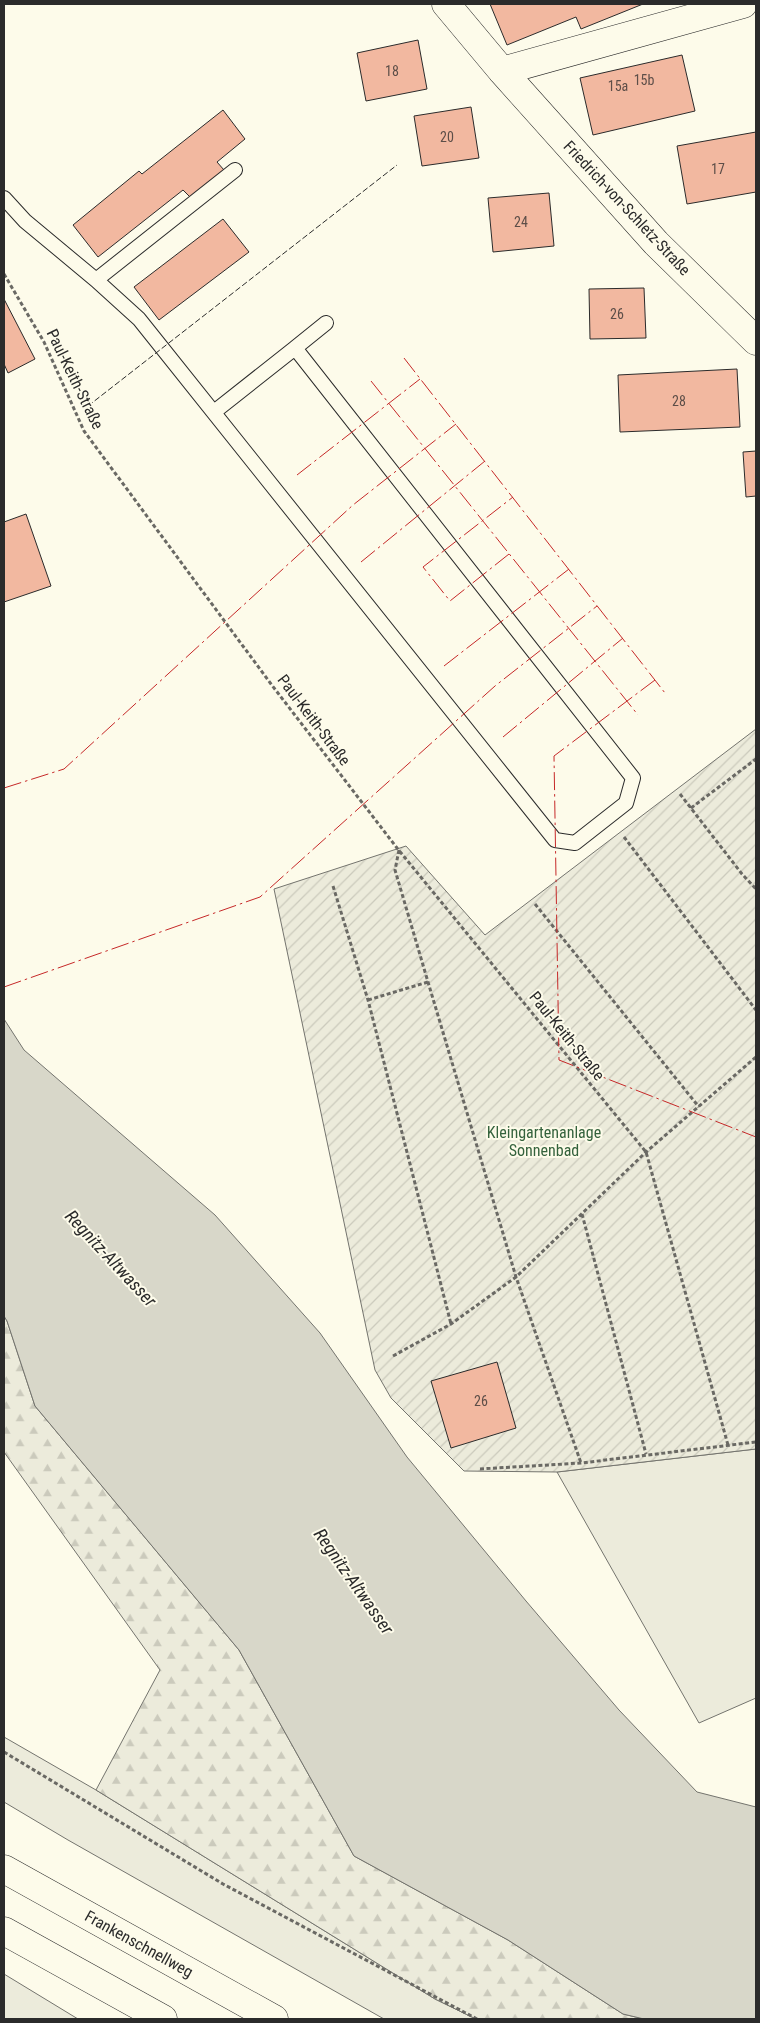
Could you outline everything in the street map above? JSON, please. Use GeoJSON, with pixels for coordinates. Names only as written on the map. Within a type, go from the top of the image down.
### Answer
{"type":"FeatureCollection","features":[{"type":"Feature","properties":{"kind":"main road","name":"Friedrich-von-Schletz-Straße"},"geometry":{"type":"LineString","coordinates":[[446,4],[502,71],[656,243],[756,341]]}},
{"type":"Feature","properties":{"kind":"main road"},"geometry":{"type":"LineString","coordinates":[[502,71],[743,4]]}},
{"type":"Feature","properties":{"kind":"main road","name":"Frankenschnellweg"},"geometry":{"type":"LineString","coordinates":[[4,1868],[274,2019]]}},
{"type":"Feature","properties":{"kind":"main road"},"geometry":{"type":"LineString","coordinates":[[4,1931],[163,2019]]}},
{"type":"Feature","properties":{"kind":"lane"},"geometry":{"type":"LineString","coordinates":[[752,4],[756,8]]}},
{"type":"Feature","properties":{"kind":"lane"},"geometry":{"type":"LineString","coordinates":[[96,280],[235,170]]}},
{"type":"Feature","properties":{"kind":"lane"},"geometry":{"type":"LineString","coordinates":[[4,198],[25,221],[96,280],[139,319],[556,840],[574,843],[626,803],[633,778],[295,348]]}},
{"type":"Feature","properties":{"kind":"lane"},"geometry":{"type":"LineString","coordinates":[[214,412],[326,323]]}},
{"type":"Feature","properties":{"kind":"path","name":"Paul-Keith-Straße"},"geometry":{"type":"LineString","coordinates":[[4,274],[44,342],[84,431],[271,684],[399,850],[646,1152]]}},
{"type":"Feature","properties":{"kind":"path"},"geometry":{"type":"LineString","coordinates":[[691,808],[756,759]]}},
{"type":"Feature","properties":{"kind":"path"},"geometry":{"type":"LineString","coordinates":[[680,794],[742,874],[756,889]]}},
{"type":"Feature","properties":{"kind":"path"},"geometry":{"type":"LineString","coordinates":[[624,837],[756,1010]]}},
{"type":"Feature","properties":{"kind":"path"},"geometry":{"type":"LineString","coordinates":[[399,850],[395,870],[428,982],[516,1277],[581,1463]]}},
{"type":"Feature","properties":{"kind":"path"},"geometry":{"type":"LineString","coordinates":[[333,886],[368,1000],[451,1324]]}},
{"type":"Feature","properties":{"kind":"path"},"geometry":{"type":"LineString","coordinates":[[535,904],[699,1108]]}},
{"type":"Feature","properties":{"kind":"path"},"geometry":{"type":"LineString","coordinates":[[368,1000],[428,982]]}},
{"type":"Feature","properties":{"kind":"path"},"geometry":{"type":"LineString","coordinates":[[393,1356],[451,1324],[516,1277],[646,1152],[756,1057]]}},
{"type":"Feature","properties":{"kind":"path"},"geometry":{"type":"LineString","coordinates":[[646,1152],[728,1445]]}},
{"type":"Feature","properties":{"kind":"path"},"geometry":{"type":"LineString","coordinates":[[582,1214],[646,1454]]}},
{"type":"Feature","properties":{"kind":"path"},"geometry":{"type":"LineString","coordinates":[[480,1469],[581,1463],[756,1442]]}},
{"type":"Feature","properties":{"kind":"path"},"geometry":{"type":"LineString","coordinates":[[4,1752],[223,1884],[477,2019]]}},
{"type":"Feature","properties":{"kind":"green space","name":"Kleingartenanlage Sonnenbad"},"geometry":{"type":"Polygon","coordinates":[[[756,729],[756,1449],[557,1472],[464,1471],[391,1398],[375,1370],[274,889],[406,846],[485,935],[756,729]]]}},
{"type":"Feature","properties":{"kind":"green space"},"geometry":{"type":"Polygon","coordinates":[[[4,1316],[35,1406],[239,1650],[354,1856],[508,1940],[623,2014],[644,2019],[476,2019],[435,1999],[96,1790],[160,1670],[4,1452],[4,1316]]]}},
{"type":"Feature","properties":{"kind":"green space"},"geometry":{"type":"Polygon","coordinates":[[[756,1449],[756,1698],[699,1723],[557,1472],[756,1449]]]}},
{"type":"Feature","properties":{"kind":"green space"},"geometry":{"type":"Polygon","coordinates":[[[4,1737],[96,1790],[435,1999],[476,2019],[384,2019],[4,1802],[4,1737]]]}},
{"type":"Feature","properties":{"kind":"green space"},"geometry":{"type":"Polygon","coordinates":[[[4,1974],[78,2019],[4,2019],[4,1974]]]}},
{"type":"Feature","properties":{"kind":"water","name":"Regnitz-Altwasser"},"geometry":{"type":"Polygon","coordinates":[[[4,1019],[24,1050],[215,1215],[320,1333],[407,1457],[526,1601],[619,1710],[697,1792],[756,1807],[756,2019],[644,2019],[623,2014],[508,1940],[354,1856],[239,1650],[35,1406],[4,1316],[4,1019]]]}},
{"type":"Feature","properties":{"kind":"building"},"geometry":{"type":"Polygon","coordinates":[[[490,4],[643,4],[581,29],[576,17],[507,45],[490,4]]]}},
{"type":"Feature","properties":{"kind":"building"},"geometry":{"type":"Polygon","coordinates":[[[418,40],[427,89],[366,101],[357,53],[418,40]]]}},
{"type":"Feature","properties":{"kind":"building"},"geometry":{"type":"Polygon","coordinates":[[[682,55],[695,111],[593,135],[580,78],[682,55]]]}},
{"type":"Feature","properties":{"kind":"building"},"geometry":{"type":"Polygon","coordinates":[[[471,107],[479,158],[422,166],[414,116],[471,107]]]}},
{"type":"Feature","properties":{"kind":"building"},"geometry":{"type":"Polygon","coordinates":[[[223,110],[245,139],[217,162],[224,170],[190,197],[183,190],[98,257],[73,225],[139,171],[142,174],[223,110]]]}},
{"type":"Feature","properties":{"kind":"building"},"geometry":{"type":"Polygon","coordinates":[[[756,132],[756,192],[687,204],[677,146],[756,132]]]}},
{"type":"Feature","properties":{"kind":"building"},"geometry":{"type":"Polygon","coordinates":[[[549,193],[554,246],[493,252],[488,198],[549,193]]]}},
{"type":"Feature","properties":{"kind":"building"},"geometry":{"type":"Polygon","coordinates":[[[223,219],[249,252],[159,320],[134,287],[223,219]]]}},
{"type":"Feature","properties":{"kind":"building"},"geometry":{"type":"Polygon","coordinates":[[[644,288],[646,338],[590,339],[589,289],[644,288]]]}},
{"type":"Feature","properties":{"kind":"building"},"geometry":{"type":"Polygon","coordinates":[[[4,299],[35,359],[8,373],[4,364],[4,299]]]}},
{"type":"Feature","properties":{"kind":"building"},"geometry":{"type":"Polygon","coordinates":[[[737,369],[740,427],[620,432],[618,375],[737,369]]]}},
{"type":"Feature","properties":{"kind":"building"},"geometry":{"type":"Polygon","coordinates":[[[756,451],[756,496],[746,497],[743,452],[756,451]]]}},
{"type":"Feature","properties":{"kind":"building"},"geometry":{"type":"Polygon","coordinates":[[[26,514],[51,586],[4,602],[4,522],[26,514]]]}},
{"type":"Feature","properties":{"kind":"building"},"geometry":{"type":"Polygon","coordinates":[[[497,1362],[516,1428],[451,1448],[431,1381],[497,1362]]]}},
{"type":"Feature","properties":{"kind":"fence"},"geometry":{"type":"LineString","coordinates":[[88,406],[397,165]]}},
{"type":"Feature","properties":{"kind":"power"},"geometry":{"type":"LineString","coordinates":[[404,358],[665,693]]}},
{"type":"Feature","properties":{"kind":"power"},"geometry":{"type":"LineString","coordinates":[[297,475],[420,379]]}},
{"type":"Feature","properties":{"kind":"power"},"geometry":{"type":"LineString","coordinates":[[371,381],[638,715]]}},
{"type":"Feature","properties":{"kind":"power"},"geometry":{"type":"LineString","coordinates":[[4,788],[64,769],[353,505],[456,424]]}},
{"type":"Feature","properties":{"kind":"power"},"geometry":{"type":"LineString","coordinates":[[361,562],[485,461]]}},
{"type":"Feature","properties":{"kind":"power"},"geometry":{"type":"LineString","coordinates":[[509,554],[450,601],[423,567],[513,497]]}},
{"type":"Feature","properties":{"kind":"power"},"geometry":{"type":"LineString","coordinates":[[444,666],[569,569]]}},
{"type":"Feature","properties":{"kind":"power"},"geometry":{"type":"LineString","coordinates":[[4,987],[260,897],[495,686],[597,606]]}},
{"type":"Feature","properties":{"kind":"power"},"geometry":{"type":"LineString","coordinates":[[503,737],[623,638]]}},
{"type":"Feature","properties":{"kind":"power"},"geometry":{"type":"LineString","coordinates":[[655,680],[554,756],[559,1060],[756,1137]]}}]}
